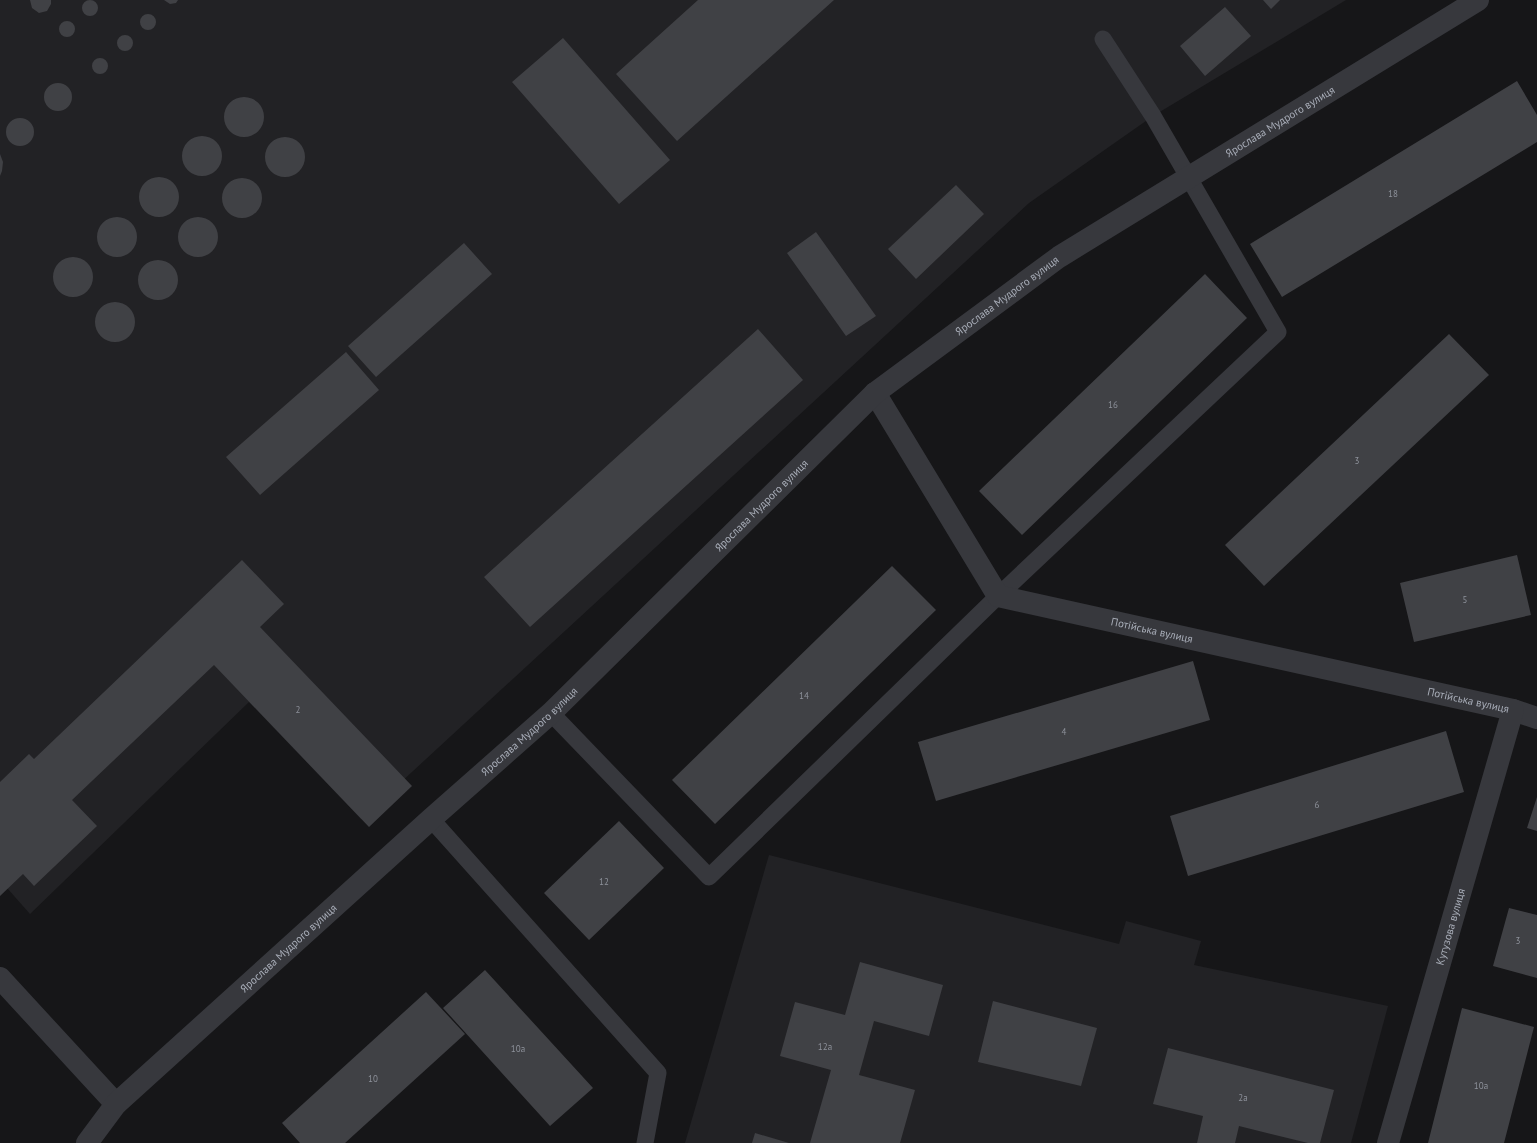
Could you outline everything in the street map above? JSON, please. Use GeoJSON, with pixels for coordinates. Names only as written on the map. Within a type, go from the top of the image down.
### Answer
{"type":"FeatureCollection","features":[{"type":"Feature","properties":{"kind":"street","name":"Ярослава Мудрого вулиця"},"geometry":{"type":"LineString","coordinates":[[87,1143],[116,1104],[430,819],[551,713],[875,393],[1060,257],[1478,0]]}},
{"type":"Feature","properties":{"kind":"street"},"geometry":{"type":"LineString","coordinates":[[875,393],[998,596]]}},
{"type":"Feature","properties":{"kind":"street","name":"Потійська вулиця"},"geometry":{"type":"LineString","coordinates":[[998,596],[1513,710],[1537,718]]}},
{"type":"Feature","properties":{"kind":"street","name":"Кутузова вулиця"},"geometry":{"type":"LineString","coordinates":[[1388,1143],[1513,710]]}},
{"type":"Feature","properties":{"kind":"street"},"geometry":{"type":"LineString","coordinates":[[0,978],[116,1104]]}},
{"type":"Feature","properties":{"kind":"lane"},"geometry":{"type":"LineString","coordinates":[[551,713],[709,877],[998,596],[1278,332],[1153,116],[1103,40]]}},
{"type":"Feature","properties":{"kind":"lane"},"geometry":{"type":"LineString","coordinates":[[430,819],[658,1073],[645,1143]]}},
{"type":"Feature","properties":{"kind":"shaded area"},"geometry":{"type":"Polygon","coordinates":[[[0,0],[1346,0],[1153,116],[1029,203],[361,819],[249,702],[30,914],[0,880],[0,0]]]}},
{"type":"Feature","properties":{"kind":"shaded area"},"geometry":{"type":"Polygon","coordinates":[[[769,855],[1119,944],[1126,921],[1201,941],[1194,965],[1388,1006],[1351,1143],[685,1143],[769,855]]]}},
{"type":"Feature","properties":{"kind":"building"},"geometry":{"type":"Polygon","coordinates":[[[30,0],[51,0],[51,4],[47,11],[39,13],[32,8],[30,0]]]}},
{"type":"Feature","properties":{"kind":"building"},"geometry":{"type":"Polygon","coordinates":[[[90,0],[97,5],[98,8],[93,15],[90,16],[83,11],[82,8],[87,1],[90,0]]]}},
{"type":"Feature","properties":{"kind":"building"},"geometry":{"type":"Polygon","coordinates":[[[164,0],[178,0],[176,3],[170,4],[164,0]]]}},
{"type":"Feature","properties":{"kind":"building"},"geometry":{"type":"Polygon","coordinates":[[[698,0],[834,0],[677,141],[616,74],[698,0]]]}},
{"type":"Feature","properties":{"kind":"building"},"geometry":{"type":"Polygon","coordinates":[[[1263,0],[1280,0],[1271,9],[1263,0]]]}},
{"type":"Feature","properties":{"kind":"building"},"geometry":{"type":"Polygon","coordinates":[[[1225,7],[1251,36],[1205,76],[1180,46],[1225,7]]]}},
{"type":"Feature","properties":{"kind":"building"},"geometry":{"type":"Polygon","coordinates":[[[148,14],[155,19],[156,22],[151,29],[148,30],[141,25],[140,22],[145,15],[148,14]]]}},
{"type":"Feature","properties":{"kind":"building"},"geometry":{"type":"Polygon","coordinates":[[[67,21],[74,26],[75,29],[70,36],[67,37],[60,32],[59,29],[64,22],[67,21]]]}},
{"type":"Feature","properties":{"kind":"building"},"geometry":{"type":"Polygon","coordinates":[[[125,35],[132,40],[133,43],[128,50],[125,51],[118,46],[117,43],[122,36],[125,35]]]}},
{"type":"Feature","properties":{"kind":"building"},"geometry":{"type":"Polygon","coordinates":[[[563,38],[670,160],[619,204],[512,82],[563,38]]]}},
{"type":"Feature","properties":{"kind":"building"},"geometry":{"type":"Polygon","coordinates":[[[100,58],[107,63],[108,66],[103,73],[100,74],[93,69],[92,66],[97,59],[100,58]]]}},
{"type":"Feature","properties":{"kind":"building"},"geometry":{"type":"Polygon","coordinates":[[[1517,81],[1537,115],[1537,142],[1282,297],[1250,244],[1517,81]]]}},
{"type":"Feature","properties":{"kind":"building"},"geometry":{"type":"Polygon","coordinates":[[[58,83],[68,87],[72,97],[68,107],[58,111],[48,107],[44,97],[48,87],[58,83]]]}},
{"type":"Feature","properties":{"kind":"building"},"geometry":{"type":"Polygon","coordinates":[[[248,97],[255,100],[261,106],[264,117],[263,125],[255,134],[248,137],[240,137],[233,134],[225,125],[224,113],[227,106],[236,98],[248,97]]]}},
{"type":"Feature","properties":{"kind":"building"},"geometry":{"type":"Polygon","coordinates":[[[20,118],[30,122],[34,132],[30,142],[20,146],[10,142],[6,132],[10,122],[20,118]]]}},
{"type":"Feature","properties":{"kind":"building"},"geometry":{"type":"Polygon","coordinates":[[[206,136],[213,139],[219,145],[222,156],[221,164],[213,173],[206,176],[198,176],[191,173],[183,164],[182,152],[185,145],[194,137],[206,136]]]}},
{"type":"Feature","properties":{"kind":"building"},"geometry":{"type":"Polygon","coordinates":[[[289,137],[296,140],[302,146],[305,157],[304,165],[296,174],[289,177],[281,177],[274,174],[266,165],[265,153],[268,146],[277,138],[289,137]]]}},
{"type":"Feature","properties":{"kind":"building"},"geometry":{"type":"Polygon","coordinates":[[[0,154],[3,162],[0,176],[0,154]]]}},
{"type":"Feature","properties":{"kind":"building"},"geometry":{"type":"Polygon","coordinates":[[[163,177],[170,180],[176,186],[179,197],[178,205],[170,214],[163,217],[155,217],[148,214],[140,205],[139,193],[142,186],[151,178],[163,177]]]}},
{"type":"Feature","properties":{"kind":"building"},"geometry":{"type":"Polygon","coordinates":[[[238,178],[246,178],[253,181],[259,187],[262,198],[259,209],[253,215],[246,218],[238,218],[231,215],[225,209],[222,202],[222,194],[225,187],[231,181],[238,178]]]}},
{"type":"Feature","properties":{"kind":"building"},"geometry":{"type":"Polygon","coordinates":[[[956,185],[984,214],[916,279],[888,249],[956,185]]]}},
{"type":"Feature","properties":{"kind":"building"},"geometry":{"type":"Polygon","coordinates":[[[121,217],[128,220],[134,226],[137,237],[136,245],[128,254],[121,257],[113,257],[106,254],[98,245],[97,233],[100,226],[109,218],[121,217]]]}},
{"type":"Feature","properties":{"kind":"building"},"geometry":{"type":"Polygon","coordinates":[[[194,217],[202,217],[209,220],[215,226],[218,237],[215,248],[209,254],[202,257],[194,257],[187,254],[181,248],[178,241],[178,233],[181,226],[187,220],[194,217]]]}},
{"type":"Feature","properties":{"kind":"building"},"geometry":{"type":"Polygon","coordinates":[[[816,232],[876,316],[846,336],[787,253],[816,232]]]}},
{"type":"Feature","properties":{"kind":"building"},"geometry":{"type":"Polygon","coordinates":[[[464,243],[492,274],[376,377],[348,346],[464,243]]]}},
{"type":"Feature","properties":{"kind":"building"},"geometry":{"type":"Polygon","coordinates":[[[77,257],[84,260],[90,266],[93,277],[92,285],[84,294],[77,297],[69,297],[62,294],[54,285],[53,273],[56,266],[65,258],[77,257]]]}},
{"type":"Feature","properties":{"kind":"building"},"geometry":{"type":"Polygon","coordinates":[[[162,260],[169,263],[175,269],[178,280],[177,288],[169,297],[162,300],[154,300],[147,297],[139,288],[138,276],[141,269],[150,261],[162,260]]]}},
{"type":"Feature","properties":{"kind":"building"},"geometry":{"type":"Polygon","coordinates":[[[1205,274],[1247,318],[1022,535],[979,491],[1205,274]]]}},
{"type":"Feature","properties":{"kind":"building"},"geometry":{"type":"Polygon","coordinates":[[[119,302],[126,305],[132,311],[135,322],[134,330],[126,339],[119,342],[111,342],[104,339],[96,330],[95,318],[98,311],[107,303],[119,302]]]}},
{"type":"Feature","properties":{"kind":"building"},"geometry":{"type":"Polygon","coordinates":[[[758,329],[803,380],[530,627],[484,577],[758,329]]]}},
{"type":"Feature","properties":{"kind":"building"},"geometry":{"type":"Polygon","coordinates":[[[1449,334],[1489,375],[1264,586],[1225,545],[1449,334]]]}},
{"type":"Feature","properties":{"kind":"building"},"geometry":{"type":"Polygon","coordinates":[[[346,352],[379,390],[260,495],[226,457],[346,352]]]}},
{"type":"Feature","properties":{"kind":"building"},"geometry":{"type":"Polygon","coordinates":[[[1517,555],[1531,615],[1414,642],[1400,583],[1517,555]]]}},
{"type":"Feature","properties":{"kind":"building"},"geometry":{"type":"Polygon","coordinates":[[[242,560],[284,604],[260,627],[412,786],[369,827],[214,665],[72,800],[97,826],[34,886],[23,874],[0,896],[0,782],[29,754],[34,759],[242,560]]]}},
{"type":"Feature","properties":{"kind":"building"},"geometry":{"type":"Polygon","coordinates":[[[892,566],[936,610],[715,824],[672,780],[892,566]]]}},
{"type":"Feature","properties":{"kind":"building"},"geometry":{"type":"Polygon","coordinates":[[[1193,661],[1210,720],[936,801],[918,742],[1193,661]]]}},
{"type":"Feature","properties":{"kind":"building"},"geometry":{"type":"Polygon","coordinates":[[[1446,731],[1464,792],[1188,876],[1170,816],[1446,731]]]}},
{"type":"Feature","properties":{"kind":"building"},"geometry":{"type":"Polygon","coordinates":[[[1537,797],[1537,831],[1527,828],[1537,797]]]}},
{"type":"Feature","properties":{"kind":"building"},"geometry":{"type":"Polygon","coordinates":[[[619,821],[664,868],[589,940],[544,893],[619,821]]]}},
{"type":"Feature","properties":{"kind":"building"},"geometry":{"type":"Polygon","coordinates":[[[1509,908],[1537,915],[1537,978],[1493,966],[1509,908]]]}},
{"type":"Feature","properties":{"kind":"building"},"geometry":{"type":"Polygon","coordinates":[[[860,962],[943,985],[929,1036],[874,1021],[859,1075],[915,1090],[900,1143],[810,1143],[831,1070],[780,1056],[795,1002],[845,1015],[860,962]]]}},
{"type":"Feature","properties":{"kind":"building"},"geometry":{"type":"Polygon","coordinates":[[[485,970],[593,1088],[550,1126],[443,1008],[485,970]]]}},
{"type":"Feature","properties":{"kind":"building"},"geometry":{"type":"Polygon","coordinates":[[[426,992],[465,1034],[345,1143],[300,1143],[282,1123],[426,992]]]}},
{"type":"Feature","properties":{"kind":"building"},"geometry":{"type":"Polygon","coordinates":[[[993,1001],[1097,1028],[1081,1086],[978,1062],[993,1001]]]}},
{"type":"Feature","properties":{"kind":"building"},"geometry":{"type":"Polygon","coordinates":[[[1462,1008],[1534,1027],[1504,1143],[1428,1143],[1462,1008]]]}},
{"type":"Feature","properties":{"kind":"building"},"geometry":{"type":"Polygon","coordinates":[[[1168,1048],[1334,1090],[1320,1143],[1308,1143],[1239,1126],[1235,1143],[1197,1143],[1203,1116],[1153,1104],[1168,1048]]]}},
{"type":"Feature","properties":{"kind":"building"},"geometry":{"type":"Polygon","coordinates":[[[755,1133],[789,1143],[752,1143],[755,1133]]]}}]}
